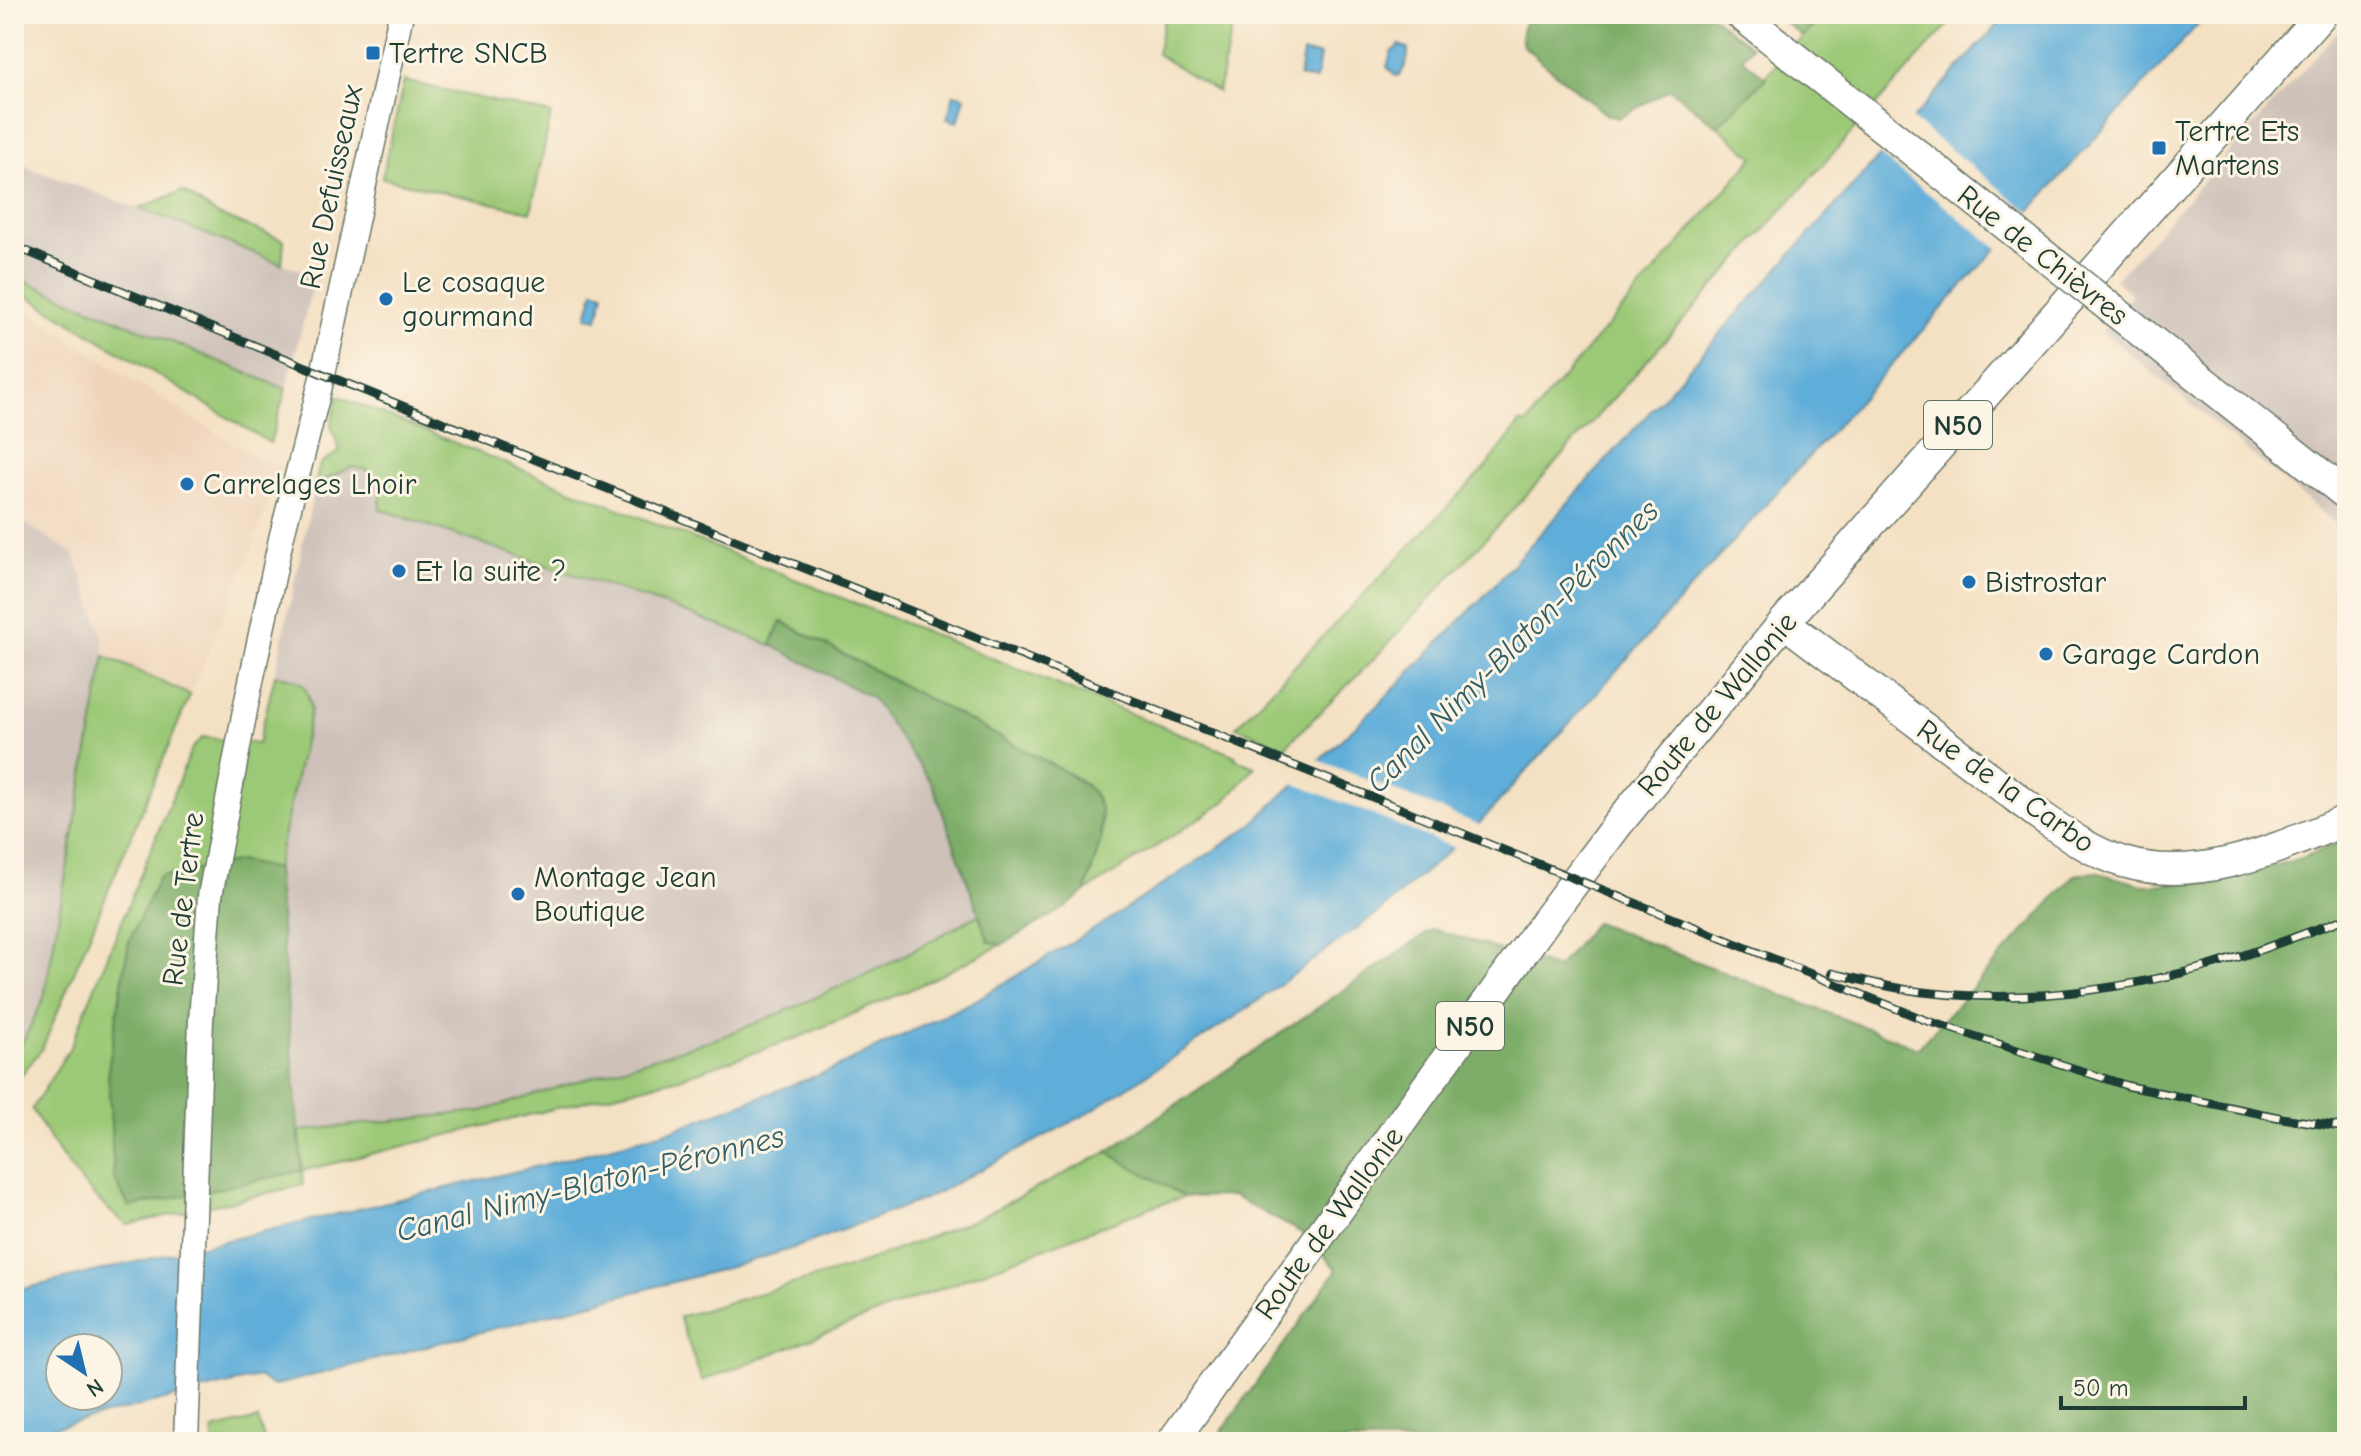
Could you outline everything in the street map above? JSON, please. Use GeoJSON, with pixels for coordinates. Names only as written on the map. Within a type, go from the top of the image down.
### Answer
{"type":"FeatureCollection","features":[{"type":"Feature","properties":{"kind":"main road","name":"Rue de Chièvres"},"geometry":{"type":"LineString","coordinates":[[1740,14],[2347,495]]}},
{"type":"Feature","properties":{"kind":"main road","name":"Route de Wallonie"},"geometry":{"type":"LineString","coordinates":[[1172,1442],[1617,825],[1784,622],[2322,14]]}},
{"type":"Feature","properties":{"kind":"main road","name":"Rue de la Carbo"},"geometry":{"type":"LineString","coordinates":[[1784,622],[2080,844],[2124,862],[2165,867],[2212,866],[2257,856],[2347,820]]}},
{"type":"Feature","properties":{"kind":"street","name":"Rue Defuisseaux"},"geometry":{"type":"LineString","coordinates":[[323,374],[401,14]]}},
{"type":"Feature","properties":{"kind":"street","name":"Rue de Tertre"},"geometry":{"type":"LineString","coordinates":[[186,1442],[203,975],[210,896],[275,569],[323,374]]}},
{"type":"Feature","properties":{"kind":"shaded area"},"geometry":{"type":"Polygon","coordinates":[[[2347,21],[2347,533],[2102,331],[2132,294],[2115,280],[2347,21]]]}},
{"type":"Feature","properties":{"kind":"shaded area"},"geometry":{"type":"Polygon","coordinates":[[[14,162],[315,276],[286,389],[14,277],[14,162]]]}},
{"type":"Feature","properties":{"kind":"shaded area"},"geometry":{"type":"Polygon","coordinates":[[[14,304],[256,458],[281,467],[246,563],[190,695],[105,656],[102,633],[74,554],[14,516],[14,304]]]}},
{"type":"Feature","properties":{"kind":"shaded area"},"geometry":{"type":"Polygon","coordinates":[[[351,467],[367,470],[381,486],[676,609],[771,645],[871,697],[933,785],[978,915],[890,963],[721,1037],[482,1111],[300,1131],[276,869],[311,709],[275,675],[315,485],[351,467]]]}},
{"type":"Feature","properties":{"kind":"shaded area"},"geometry":{"type":"Polygon","coordinates":[[[14,516],[74,554],[102,633],[105,656],[60,938],[44,998],[14,1060],[14,516]]]}},
{"type":"Feature","properties":{"kind":"green space"},"geometry":{"type":"Polygon","coordinates":[[[1165,14],[1235,14],[1218,92],[1157,54],[1165,14]]]}},
{"type":"Feature","properties":{"kind":"green space"},"geometry":{"type":"Polygon","coordinates":[[[1526,14],[1709,14],[1752,47],[1742,58],[1766,78],[1717,126],[1670,89],[1619,118],[1607,115],[1523,46],[1521,37],[1526,14]]]}},
{"type":"Feature","properties":{"kind":"green space"},"geometry":{"type":"Polygon","coordinates":[[[1774,14],[1825,14],[1803,37],[1774,14]]]}},
{"type":"Feature","properties":{"kind":"green space"},"geometry":{"type":"Polygon","coordinates":[[[1825,14],[1958,14],[1530,491],[1369,664],[1285,747],[1236,727],[1485,468],[1521,422],[1526,425],[1547,396],[1754,157],[1717,126],[1825,14]]]}},
{"type":"Feature","properties":{"kind":"green space"},"geometry":{"type":"Polygon","coordinates":[[[404,81],[551,114],[531,212],[382,178],[404,81]]]}},
{"type":"Feature","properties":{"kind":"green space"},"geometry":{"type":"Polygon","coordinates":[[[183,191],[216,214],[284,240],[282,264],[140,208],[183,191]]]}},
{"type":"Feature","properties":{"kind":"green space"},"geometry":{"type":"Polygon","coordinates":[[[14,277],[286,389],[270,443],[14,288],[14,277]]]}},
{"type":"Feature","properties":{"kind":"green space"},"geometry":{"type":"Polygon","coordinates":[[[338,396],[1236,756],[1235,759],[1255,767],[1225,802],[1085,892],[1102,825],[1097,800],[1080,781],[781,621],[771,645],[676,609],[380,509],[381,486],[367,470],[351,467],[315,485],[320,464],[340,451],[331,425],[338,396]]]}},
{"type":"Feature","properties":{"kind":"green space"},"geometry":{"type":"Polygon","coordinates":[[[781,621],[1062,770],[1089,788],[1101,809],[1100,842],[1085,892],[1065,908],[1001,945],[989,942],[933,785],[871,697],[771,645],[781,621]]]}},
{"type":"Feature","properties":{"kind":"green space"},"geometry":{"type":"Polygon","coordinates":[[[105,656],[190,695],[42,1049],[14,1084],[14,1060],[44,998],[105,656]]]}},
{"type":"Feature","properties":{"kind":"green space"},"geometry":{"type":"Polygon","coordinates":[[[275,675],[301,684],[311,709],[276,869],[239,861],[129,941],[108,1070],[114,1178],[302,1171],[303,1185],[127,1225],[98,1200],[74,1172],[32,1109],[71,1046],[192,748],[203,737],[258,744],[275,675]]]}},
{"type":"Feature","properties":{"kind":"green space"},"geometry":{"type":"Polygon","coordinates":[[[2347,839],[2347,1442],[1214,1442],[1337,1270],[1306,1235],[1233,1196],[1185,1197],[1107,1152],[1433,929],[1558,968],[1595,922],[1918,1048],[2075,875],[2095,872],[2143,885],[2213,882],[2302,858],[2347,839]]]}},
{"type":"Feature","properties":{"kind":"green space"},"geometry":{"type":"Polygon","coordinates":[[[239,861],[276,869],[302,1171],[129,1207],[114,1178],[108,1070],[129,941],[159,877],[239,861]]]}},
{"type":"Feature","properties":{"kind":"green space"},"geometry":{"type":"Polygon","coordinates":[[[978,915],[989,941],[1001,945],[916,987],[797,1038],[679,1078],[302,1171],[300,1131],[482,1111],[721,1037],[890,963],[978,915]]]}},
{"type":"Feature","properties":{"kind":"green space"},"geometry":{"type":"Polygon","coordinates":[[[1107,1152],[1185,1197],[1154,1206],[702,1381],[679,1317],[858,1265],[980,1217],[1107,1152]]]}},
{"type":"Feature","properties":{"kind":"green space"},"geometry":{"type":"Polygon","coordinates":[[[258,1419],[265,1442],[213,1442],[213,1430],[258,1419]]]}},
{"type":"Feature","properties":{"kind":"water","name":"Canal Nimy-Blaton-Péronnes"},"geometry":{"type":"Polygon","coordinates":[[[2007,14],[2207,14],[1476,827],[1379,912],[1241,1013],[1085,1115],[927,1198],[797,1247],[273,1386],[258,1377],[124,1410],[124,1332],[44,1332],[44,1412],[116,1412],[14,1437],[14,1291],[551,1163],[672,1130],[829,1071],[974,1001],[1109,920],[1249,827],[1381,702],[1488,592],[2007,14]]]}},
{"type":"Feature","properties":{"kind":"water"},"geometry":{"type":"Polygon","coordinates":[[[1400,45],[1408,49],[1408,55],[1402,72],[1395,76],[1387,67],[1391,52],[1400,45]]]}},
{"type":"Feature","properties":{"kind":"water"},"geometry":{"type":"Polygon","coordinates":[[[1303,53],[1320,55],[1316,80],[1299,77],[1303,53]]]}},
{"type":"Feature","properties":{"kind":"water"},"geometry":{"type":"Polygon","coordinates":[[[954,94],[965,97],[958,122],[947,119],[954,94]]]}},
{"type":"Feature","properties":{"kind":"water"},"geometry":{"type":"Polygon","coordinates":[[[594,290],[604,293],[598,319],[587,317],[594,290]]]}},
{"type":"Feature","properties":{"kind":"pier"},"geometry":{"type":"Polygon","coordinates":[[[1909,117],[2032,214],[2000,250],[1877,153],[1909,117]]]}},
{"type":"Feature","properties":{"kind":"pier"},"geometry":{"type":"Polygon","coordinates":[[[1316,759],[1482,826],[1457,849],[1291,782],[1316,759]]]}},
{"type":"Feature","properties":{"kind":"railway"},"geometry":{"type":"LineString","coordinates":[[14,246],[323,374],[1925,1020],[2128,1086],[2282,1118],[2347,1128]]}},
{"type":"Feature","properties":{"kind":"railway"},"geometry":{"type":"LineString","coordinates":[[1832,973],[1895,987],[1968,996],[2072,992],[2141,982],[2209,966],[2347,918]]}},
{"type":"Feature","properties":{"kind":"place","name":"Tertre SNCB"},"geometry":{"type":"Point","coordinates":[373,53]}},
{"type":"Feature","properties":{"kind":"place","name":"Tertre Ets Martens"},"geometry":{"type":"Point","coordinates":[2159,148]}},
{"type":"Feature","properties":{"kind":"place","name":"Le cosaque gourmand"},"geometry":{"type":"Point","coordinates":[386,299]}},
{"type":"Feature","properties":{"kind":"place","name":"Carrelages Lhoir"},"geometry":{"type":"Point","coordinates":[187,484]}},
{"type":"Feature","properties":{"kind":"place","name":"Et la suite ?"},"geometry":{"type":"Point","coordinates":[399,571]}},
{"type":"Feature","properties":{"kind":"place","name":"Bistrostar"},"geometry":{"type":"Point","coordinates":[1969,582]}},
{"type":"Feature","properties":{"kind":"place","name":"Garage Cardon"},"geometry":{"type":"Point","coordinates":[2046,654]}},
{"type":"Feature","properties":{"kind":"place","name":"Montage Jean Boutique"},"geometry":{"type":"Point","coordinates":[518,894]}}]}
